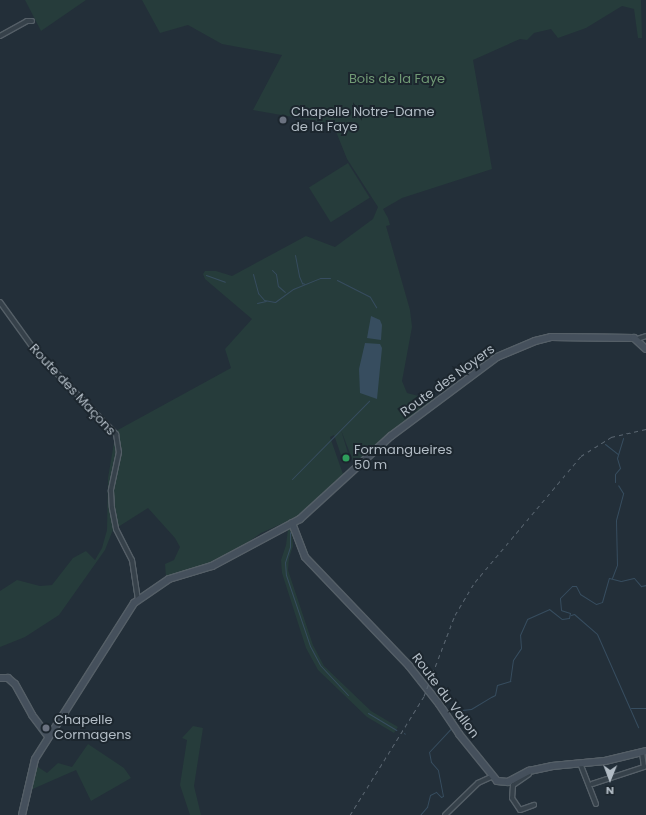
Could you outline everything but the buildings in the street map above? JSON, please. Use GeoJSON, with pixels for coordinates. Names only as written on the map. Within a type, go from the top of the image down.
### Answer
{"type":"FeatureCollection","features":[{"type":"Feature","properties":{"kind":"street"},"geometry":{"type":"LineString","coordinates":[[0,36],[27,21],[32,21]]}},
{"type":"Feature","properties":{"kind":"street","name":"Route des Maçons"},"geometry":{"type":"LineString","coordinates":[[0,302],[30,346],[116,434],[119,452],[110,491],[111,504],[116,529],[134,568],[138,600]]}},
{"type":"Feature","properties":{"kind":"street"},"geometry":{"type":"LineString","coordinates":[[646,336],[637,339],[646,349]]}},
{"type":"Feature","properties":{"kind":"street","name":"Route des Noyers"},"geometry":{"type":"LineString","coordinates":[[22,815],[35,759],[48,736],[132,605],[138,600],[170,579],[212,566],[292,523],[344,481],[391,436],[497,357],[544,338],[637,339]]}},
{"type":"Feature","properties":{"kind":"street","name":"Route du Vallon"},"geometry":{"type":"LineString","coordinates":[[292,523],[305,557],[409,666],[454,727],[493,776]]}},
{"type":"Feature","properties":{"kind":"street"},"geometry":{"type":"LineString","coordinates":[[0,678],[8,678],[15,684],[32,715],[48,736]]}},
{"type":"Feature","properties":{"kind":"street"},"geometry":{"type":"LineString","coordinates":[[445,815],[478,783],[493,776],[505,782],[532,770],[606,761],[644,752],[644,767],[592,784]]}},
{"type":"Feature","properties":{"kind":"street"},"geometry":{"type":"LineString","coordinates":[[580,763],[596,804]]}},
{"type":"Feature","properties":{"kind":"street"},"geometry":{"type":"LineString","coordinates":[[532,770],[513,785],[512,795],[518,809],[534,805]]}},
{"type":"Feature","properties":{"kind":"green space"},"geometry":{"type":"Polygon","coordinates":[[[25,0],[86,0],[41,31],[25,0]]]}},
{"type":"Feature","properties":{"kind":"green space","name":"Bois de la Faye"},"geometry":{"type":"Polygon","coordinates":[[[142,0],[641,0],[642,38],[638,38],[634,9],[622,6],[586,28],[558,38],[551,29],[534,33],[527,40],[520,39],[473,60],[492,169],[402,198],[383,209],[390,225],[386,226],[410,310],[412,327],[402,381],[407,393],[434,400],[356,469],[341,430],[348,453],[341,455],[334,435],[330,437],[344,477],[299,516],[261,533],[243,546],[209,564],[166,577],[165,564],[174,560],[180,547],[175,538],[148,508],[118,527],[114,509],[114,527],[105,550],[59,615],[25,637],[0,647],[0,591],[17,580],[40,586],[52,585],[73,558],[86,551],[95,560],[102,548],[107,530],[108,478],[116,431],[231,368],[225,349],[252,319],[205,279],[203,274],[205,271],[216,271],[232,276],[306,236],[335,247],[373,219],[378,207],[347,159],[333,124],[253,110],[282,55],[222,44],[188,25],[160,33],[142,0]]]}},
{"type":"Feature","properties":{"kind":"green space"},"geometry":{"type":"Polygon","coordinates":[[[348,163],[370,198],[331,222],[309,187],[348,163]]]}},
{"type":"Feature","properties":{"kind":"green space"},"geometry":{"type":"Polygon","coordinates":[[[291,528],[293,546],[289,558],[288,570],[313,645],[324,666],[371,711],[398,727],[394,733],[367,717],[318,670],[306,648],[282,573],[281,560],[286,545],[288,529],[291,528]]]}},
{"type":"Feature","properties":{"kind":"green space"},"geometry":{"type":"Polygon","coordinates":[[[193,726],[203,728],[194,786],[201,815],[190,815],[180,785],[187,740],[182,738],[193,726]]]}},
{"type":"Feature","properties":{"kind":"green space"},"geometry":{"type":"Polygon","coordinates":[[[88,744],[124,768],[131,778],[91,801],[76,770],[28,791],[35,765],[47,773],[58,763],[72,767],[88,744]]]}},
{"type":"Feature","properties":{"kind":"water"},"geometry":{"type":"Polygon","coordinates":[[[371,316],[380,320],[382,325],[381,340],[367,338],[371,316]]]}},
{"type":"Feature","properties":{"kind":"water"},"geometry":{"type":"Polygon","coordinates":[[[365,343],[380,344],[382,348],[377,399],[360,393],[359,369],[365,343]]]}},
{"type":"Feature","properties":{"kind":"waterway"},"geometry":{"type":"LineString","coordinates":[[295,255],[299,276],[302,283],[305,284]]}},
{"type":"Feature","properties":{"kind":"waterway"},"geometry":{"type":"LineString","coordinates":[[272,270],[276,274],[278,286],[285,292]]}},
{"type":"Feature","properties":{"kind":"waterway"},"geometry":{"type":"LineString","coordinates":[[253,274],[258,293],[264,300],[275,302],[293,289],[320,278],[330,278]]}},
{"type":"Feature","properties":{"kind":"waterway"},"geometry":{"type":"LineString","coordinates":[[206,275],[225,282]]}},
{"type":"Feature","properties":{"kind":"waterway"},"geometry":{"type":"LineString","coordinates":[[337,280],[370,297],[376,307]]}},
{"type":"Feature","properties":{"kind":"waterway"},"geometry":{"type":"LineString","coordinates":[[257,303],[266,301]]}},
{"type":"Feature","properties":{"kind":"waterway"},"geometry":{"type":"LineString","coordinates":[[292,479],[369,401]]}},
{"type":"Feature","properties":{"kind":"waterway"},"geometry":{"type":"LineString","coordinates":[[615,482],[615,474],[620,468],[617,458],[623,438]]}},
{"type":"Feature","properties":{"kind":"waterway"},"geometry":{"type":"LineString","coordinates":[[605,444],[618,454]]}},
{"type":"Feature","properties":{"kind":"waterway"},"geometry":{"type":"LineString","coordinates":[[612,578],[617,565],[616,520],[623,493],[618,485]]}},
{"type":"Feature","properties":{"kind":"waterway"},"geometry":{"type":"LineString","coordinates":[[290,532],[290,547],[285,562],[286,575],[310,646],[320,665],[348,695]]}},
{"type":"Feature","properties":{"kind":"waterway"},"geometry":{"type":"LineString","coordinates":[[453,721],[462,710],[471,709],[495,695],[497,685],[510,681],[513,660],[521,648],[520,635],[527,619],[549,609],[562,619],[569,618],[570,613],[561,610],[560,598],[572,586],[576,586],[580,594],[596,604],[602,602],[609,578],[621,581],[634,578],[641,586],[646,585]]}},
{"type":"Feature","properties":{"kind":"waterway"},"geometry":{"type":"LineString","coordinates":[[571,615],[574,614],[597,634],[638,727]]}},
{"type":"Feature","properties":{"kind":"waterway"},"geometry":{"type":"LineString","coordinates":[[631,708],[646,708]]}},
{"type":"Feature","properties":{"kind":"waterway"},"geometry":{"type":"LineString","coordinates":[[368,713],[396,730]]}},
{"type":"Feature","properties":{"kind":"waterway"},"geometry":{"type":"LineString","coordinates":[[420,815],[427,807],[430,795],[436,792],[441,797],[443,796],[438,770],[431,762],[429,752],[451,728]]}},
{"type":"Feature","properties":{"kind":"railway"},"geometry":{"type":"LineString","coordinates":[[350,815],[424,696],[455,615],[475,582],[581,456],[611,437],[646,429]]}},
{"type":"Feature","properties":{"kind":"place","name":"Chapelle Notre-Dame de la Faye"},"geometry":{"type":"Point","coordinates":[283,120]}},
{"type":"Feature","properties":{"kind":"place","name":"Formangueires 50 m"},"geometry":{"type":"Point","coordinates":[346,458]}},
{"type":"Feature","properties":{"kind":"place","name":"Chapelle Cormagens"},"geometry":{"type":"Point","coordinates":[46,728]}}]}
